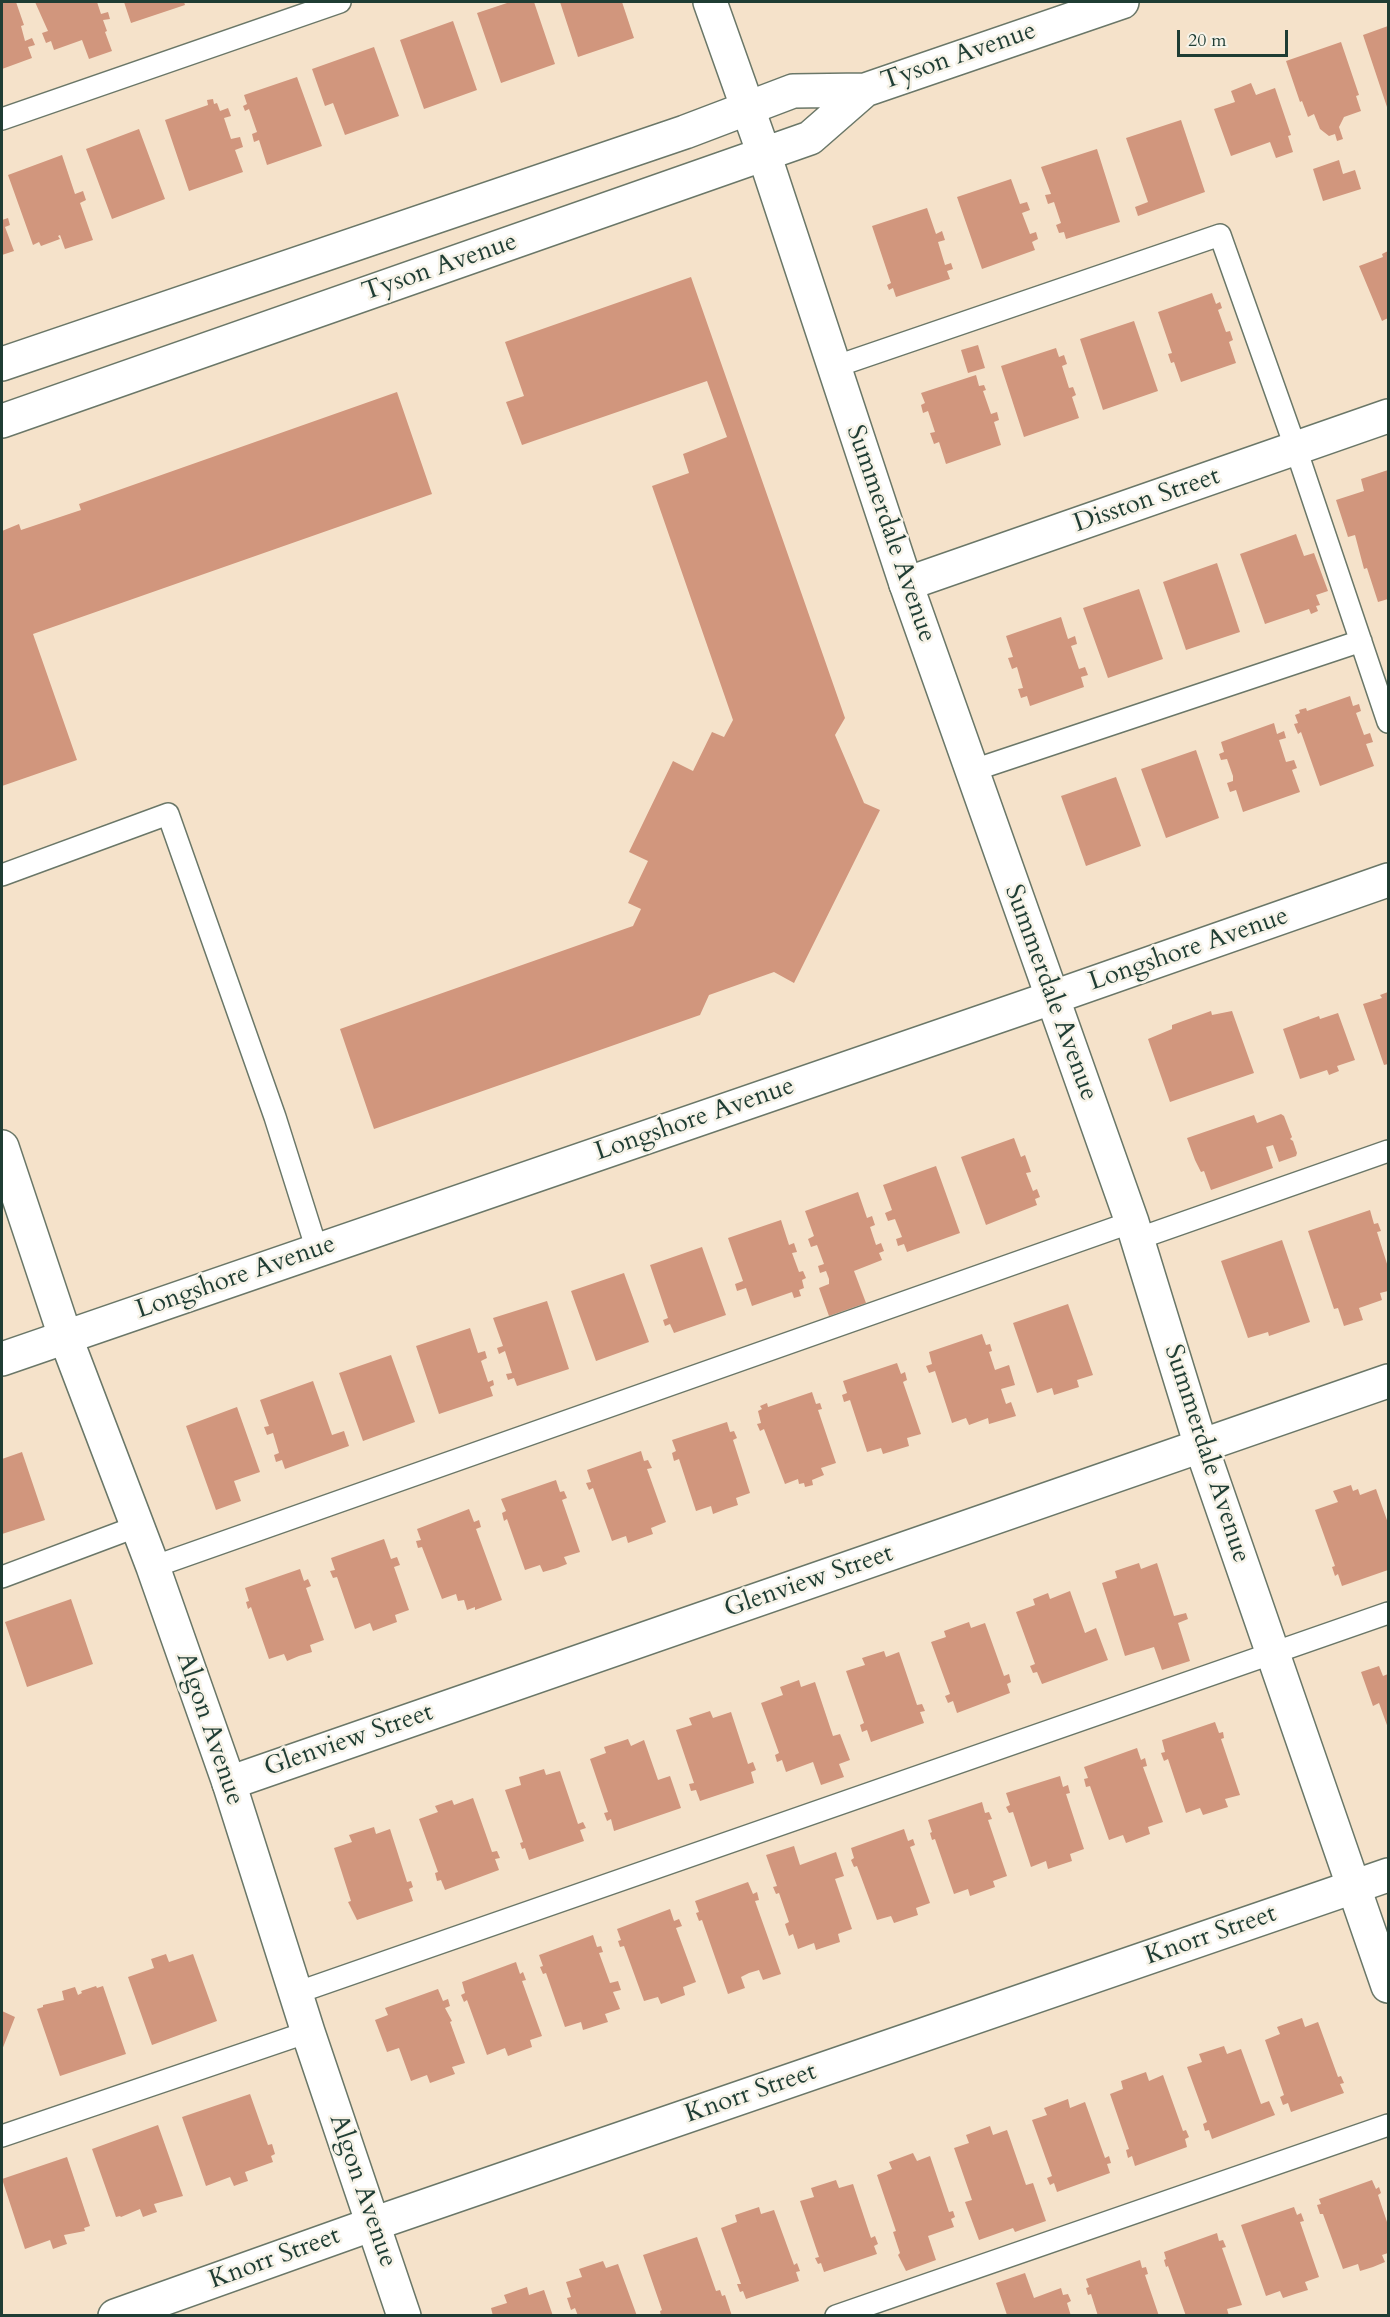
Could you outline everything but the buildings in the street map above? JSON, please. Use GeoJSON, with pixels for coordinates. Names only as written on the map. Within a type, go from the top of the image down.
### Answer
{"type":"FeatureCollection","features":[{"type":"Feature","properties":{"kind":"street","name":"Summerdale Avenue"},"geometry":{"type":"LineString","coordinates":[[710,2],[764,154],[906,584],[1134,1231],[1201,1446],[1389,1986]]}},
{"type":"Feature","properties":{"kind":"street","name":"Tyson Avenue"},"geometry":{"type":"LineString","coordinates":[[2,363],[685,132],[794,91],[866,90],[1122,2]]}},
{"type":"Feature","properties":{"kind":"street","name":"Tyson Avenue"},"geometry":{"type":"LineString","coordinates":[[2,421],[810,138],[866,90]]}},
{"type":"Feature","properties":{"kind":"street"},"geometry":{"type":"LineString","coordinates":[[252,278],[268,328]]}},
{"type":"Feature","properties":{"kind":"street","name":"Disston Street"},"geometry":{"type":"LineString","coordinates":[[906,584],[1389,416]]}},
{"type":"Feature","properties":{"kind":"street","name":"Longshore Avenue"},"geometry":{"type":"LineString","coordinates":[[2,1359],[1051,998],[1389,879]]}},
{"type":"Feature","properties":{"kind":"street","name":"Algon Avenue"},"geometry":{"type":"LineString","coordinates":[[2,1147],[65,1336],[138,1526],[229,1783],[308,2032],[404,2316]]}},
{"type":"Feature","properties":{"kind":"street","name":"Glenview Street"},"geometry":{"type":"LineString","coordinates":[[229,1783],[1389,1381]]}},
{"type":"Feature","properties":{"kind":"street","name":"Knorr Street"},"geometry":{"type":"LineString","coordinates":[[115,2316],[373,2224],[1389,1875]]}},
{"type":"Feature","properties":{"kind":"lane"},"geometry":{"type":"LineString","coordinates":[[2,119],[340,2]]}},
{"type":"Feature","properties":{"kind":"lane"},"geometry":{"type":"LineString","coordinates":[[834,367],[1220,235],[1389,722]]}},
{"type":"Feature","properties":{"kind":"lane"},"geometry":{"type":"LineString","coordinates":[[971,771],[1361,641]]}},
{"type":"Feature","properties":{"kind":"lane"},"geometry":{"type":"LineString","coordinates":[[2,874],[168,814],[275,1117],[317,1250]]}},
{"type":"Feature","properties":{"kind":"lane"},"geometry":{"type":"LineString","coordinates":[[153,1567],[1134,1231],[1389,1151]]}},
{"type":"Feature","properties":{"kind":"lane"},"geometry":{"type":"LineString","coordinates":[[2,1577],[138,1526]]}},
{"type":"Feature","properties":{"kind":"lane"},"geometry":{"type":"LineString","coordinates":[[296,1993],[1389,1613]]}},
{"type":"Feature","properties":{"kind":"lane"},"geometry":{"type":"LineString","coordinates":[[2,2136],[308,2032]]}},
{"type":"Feature","properties":{"kind":"lane"},"geometry":{"type":"LineString","coordinates":[[836,2316],[1389,2125]]}}]}
